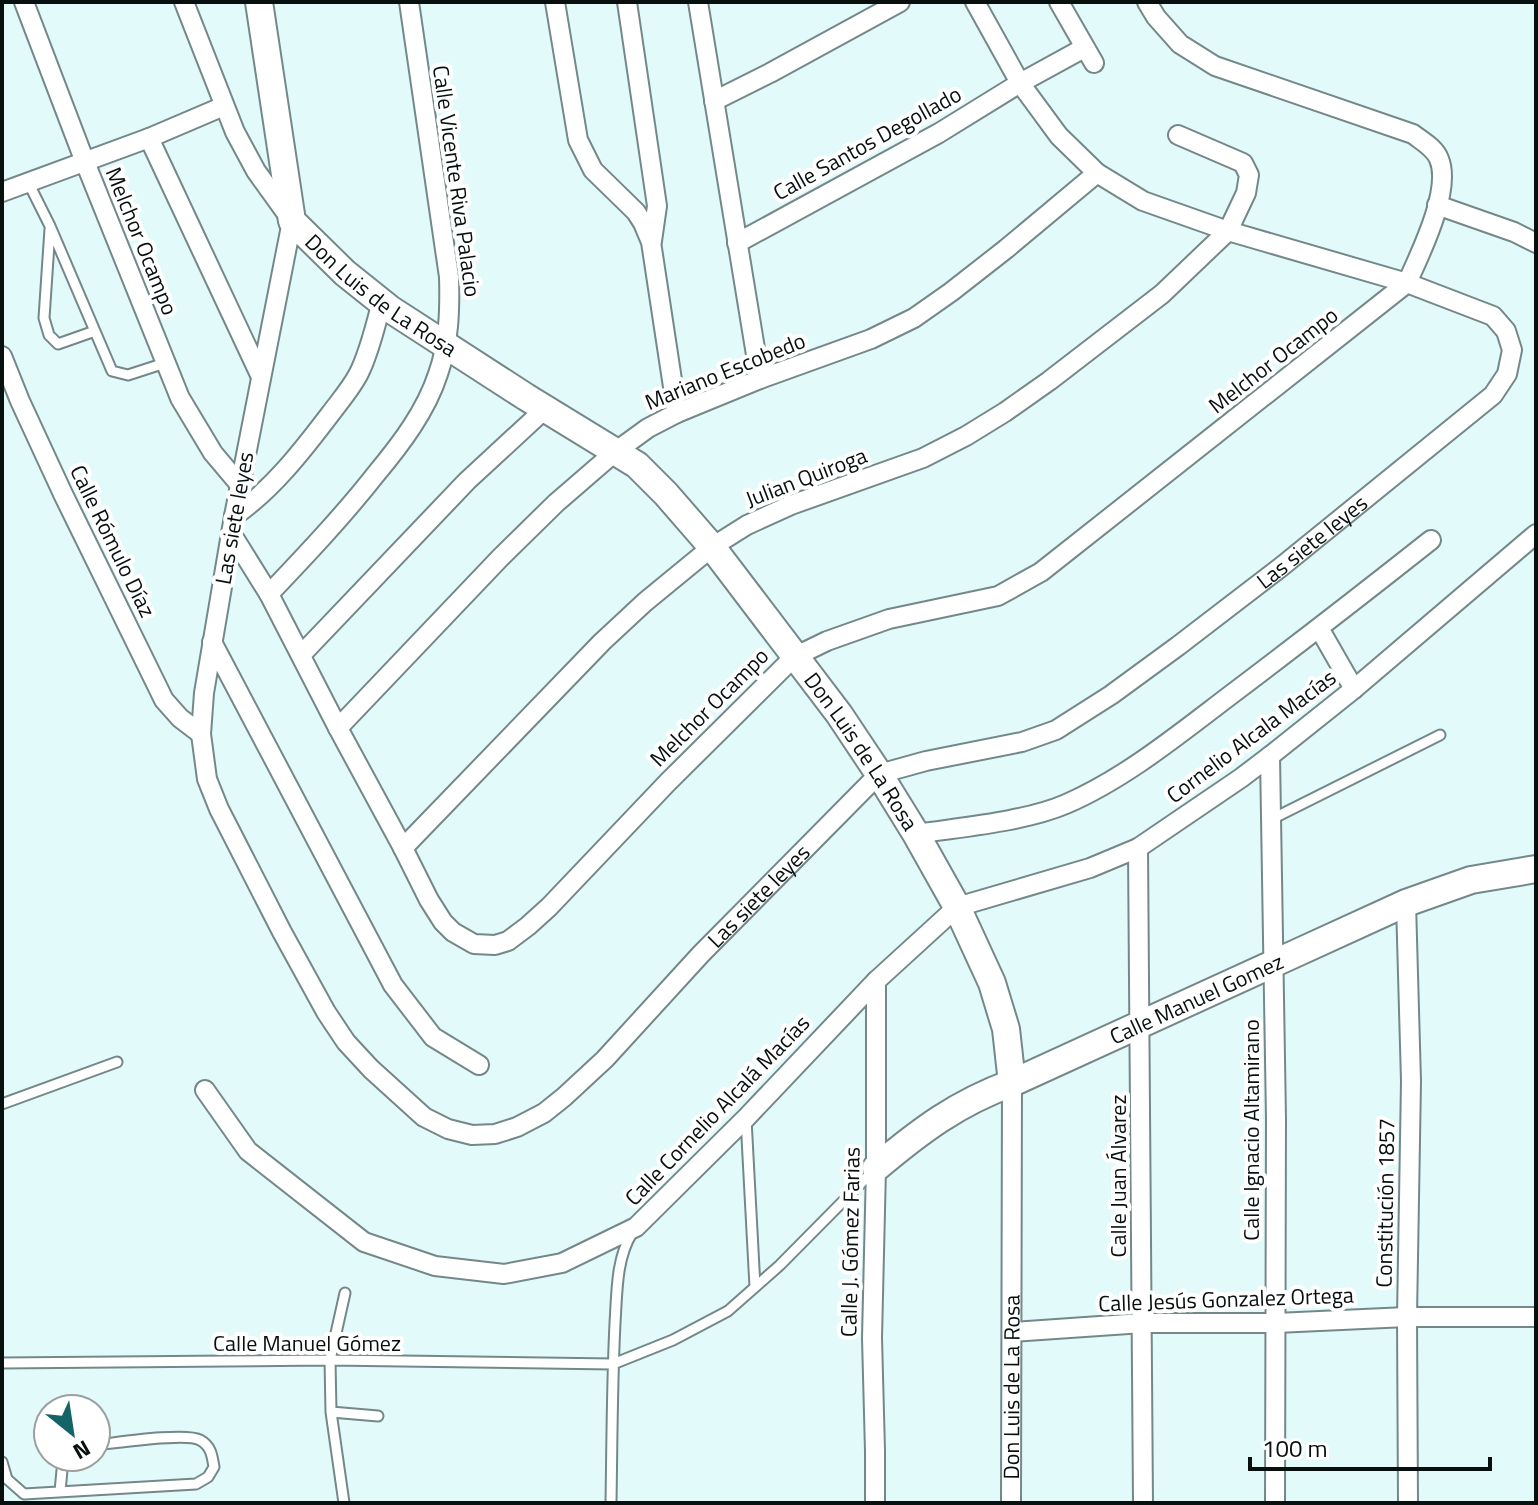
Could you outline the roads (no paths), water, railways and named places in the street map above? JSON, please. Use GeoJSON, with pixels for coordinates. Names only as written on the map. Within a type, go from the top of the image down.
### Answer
{"type":"FeatureCollection","features":[{"type":"Feature","properties":{"kind":"street","name":"Melchor Ocampo"},"geometry":{"type":"LineString","coordinates":[[24,2],[180,398],[213,453],[240,485]]}},
{"type":"Feature","properties":{"kind":"street","name":"Don Luis de La Rosa"},"geometry":{"type":"LineString","coordinates":[[184,2],[224,106],[256,171],[292,221],[345,273],[382,302],[637,465],[666,494],[712,547],[839,714],[916,834],[957,907],[992,983],[1006,1029],[1012,1083],[1011,1503]]}},
{"type":"Feature","properties":{"kind":"street","name":"Las siete leyes"},"geometry":{"type":"LineString","coordinates":[[259,2],[292,221],[232,524],[204,693],[201,734],[207,779],[219,809],[282,932],[346,1042],[424,1117],[448,1129],[472,1135],[495,1134],[517,1127],[544,1113],[564,1097],[605,1059],[701,954],[879,774],[926,761],[1022,742],[1056,730],[1111,695],[1247,593],[1493,395],[1507,374],[1512,350],[1506,331],[1493,316],[1407,283],[1228,231],[1143,201],[1097,173],[1059,136],[1020,83],[975,2]]}},
{"type":"Feature","properties":{"kind":"street","name":"Calle Vicente Riva Palacio"},"geometry":{"type":"LineString","coordinates":[[269,594],[357,498],[396,449],[423,407],[438,375],[446,345],[450,313],[449,277],[409,2]]}},
{"type":"Feature","properties":{"kind":"street"},"geometry":{"type":"LineString","coordinates":[[555,2],[578,140],[593,170],[636,212],[651,242],[677,413]]}},
{"type":"Feature","properties":{"kind":"street"},"geometry":{"type":"LineString","coordinates":[[627,2],[657,206],[651,242]]}},
{"type":"Feature","properties":{"kind":"street"},"geometry":{"type":"LineString","coordinates":[[698,2],[760,379]]}},
{"type":"Feature","properties":{"kind":"street"},"geometry":{"type":"LineString","coordinates":[[714,101],[900,2]]}},
{"type":"Feature","properties":{"kind":"street","name":"Calle Santos Degollado"},"geometry":{"type":"LineString","coordinates":[[737,243],[939,133],[1020,83],[1089,56],[1059,2]]}},
{"type":"Feature","properties":{"kind":"street"},"geometry":{"type":"LineString","coordinates":[[1147,2],[1180,44],[1215,66],[1413,134],[1430,147],[1438,156],[1444,173],[1432,226],[1407,283]]}},
{"type":"Feature","properties":{"kind":"street"},"geometry":{"type":"LineString","coordinates":[[2,192],[149,138],[224,106]]}},
{"type":"Feature","properties":{"kind":"street"},"geometry":{"type":"LineString","coordinates":[[1178,135],[1243,163],[1249,175],[1246,193],[1228,231]]}},
{"type":"Feature","properties":{"kind":"street"},"geometry":{"type":"LineString","coordinates":[[149,138],[261,377]]}},
{"type":"Feature","properties":{"kind":"street","name":"Mariano Escobedo"},"geometry":{"type":"LineString","coordinates":[[338,728],[500,558],[556,503],[615,452],[648,428],[677,413],[871,339],[914,318],[1006,249],[1097,173]]}},
{"type":"Feature","properties":{"kind":"street"},"geometry":{"type":"LineString","coordinates":[[1437,205],[1536,243]]}},
{"type":"Feature","properties":{"kind":"street","name":"Julian Quiroga"},"geometry":{"type":"LineString","coordinates":[[403,848],[602,642],[712,547],[747,525],[791,505],[923,458],[966,436],[1049,381],[1162,294],[1228,231]]}},
{"type":"Feature","properties":{"kind":"street","name":"Melchor Ocampo"},"geometry":{"type":"LineString","coordinates":[[232,524],[435,910],[453,932],[474,944],[495,945],[508,941],[549,907],[668,782],[794,657],[827,641],[889,619],[998,596],[1041,572],[1407,283]]}},
{"type":"Feature","properties":{"kind":"street"},"geometry":{"type":"LineString","coordinates":[[232,524],[313,436],[358,375],[382,302]]}},
{"type":"Feature","properties":{"kind":"street","name":"Calle Rómulo Díaz"},"geometry":{"type":"LineString","coordinates":[[2,356],[63,494],[164,700],[180,718],[201,734]]}},
{"type":"Feature","properties":{"kind":"street"},"geometry":{"type":"LineString","coordinates":[[301,655],[467,481],[545,409]]}},
{"type":"Feature","properties":{"kind":"street","name":"Cornelio Alcala Macías"},"geometry":{"type":"LineString","coordinates":[[957,907],[1090,868],[1138,848],[1270,756],[1536,534]]}},
{"type":"Feature","properties":{"kind":"street"},"geometry":{"type":"LineString","coordinates":[[916,834],[1018,818],[1064,805],[1124,772],[1172,740],[1431,540]]}},
{"type":"Feature","properties":{"kind":"street"},"geometry":{"type":"LineString","coordinates":[[1319,628],[1354,689]]}},
{"type":"Feature","properties":{"kind":"street"},"geometry":{"type":"LineString","coordinates":[[212,642],[393,985],[433,1037],[479,1065]]}},
{"type":"Feature","properties":{"kind":"street","name":"Calle Ignacio Altamirano"},"geometry":{"type":"LineString","coordinates":[[1270,756],[1274,963],[1275,1503]]}},
{"type":"Feature","properties":{"kind":"street","name":"Calle Juan Álvarez"},"geometry":{"type":"LineString","coordinates":[[1138,848],[1143,1503]]}},
{"type":"Feature","properties":{"kind":"street","name":"Calle Manuel Gomez"},"geometry":{"type":"LineString","coordinates":[[876,1168],[917,1134],[980,1095],[1406,903],[1471,880],[1536,869]]}},
{"type":"Feature","properties":{"kind":"street","name":"Constitución 1857"},"geometry":{"type":"LineString","coordinates":[[1406,903],[1411,1081],[1408,1503]]}},
{"type":"Feature","properties":{"kind":"street","name":"Calle Cornelio Alcalá Macías"},"geometry":{"type":"LineString","coordinates":[[205,1090],[248,1151],[364,1242],[435,1266],[504,1274],[562,1263],[636,1227],[746,1118],[876,981],[957,907]]}},
{"type":"Feature","properties":{"kind":"street","name":"Calle J. Gómez Farias"},"geometry":{"type":"LineString","coordinates":[[875,1503],[872,1338],[876,981]]}},
{"type":"Feature","properties":{"kind":"street","name":"Calle Jesús Gonzalez Ortega"},"geometry":{"type":"LineString","coordinates":[[1012,1332],[1143,1323],[1536,1317]]}},
{"type":"Feature","properties":{"kind":"lane"},"geometry":{"type":"LineString","coordinates":[[28,182],[112,371],[128,375],[165,363]]}},
{"type":"Feature","properties":{"kind":"lane"},"geometry":{"type":"LineString","coordinates":[[50,226],[44,318],[49,335],[58,344],[95,331]]}},
{"type":"Feature","properties":{"kind":"lane"},"geometry":{"type":"LineString","coordinates":[[1272,819],[1440,735]]}},
{"type":"Feature","properties":{"kind":"lane"},"geometry":{"type":"LineString","coordinates":[[2,1104],[117,1062]]}},
{"type":"Feature","properties":{"kind":"lane"},"geometry":{"type":"LineString","coordinates":[[746,1118],[755,1287]]}},
{"type":"Feature","properties":{"kind":"lane"},"geometry":{"type":"LineString","coordinates":[[613,1364],[673,1340],[728,1311],[780,1265],[876,1168]]}},
{"type":"Feature","properties":{"kind":"lane"},"geometry":{"type":"LineString","coordinates":[[611,1503],[613,1364],[620,1265],[625,1244],[636,1227]]}},
{"type":"Feature","properties":{"kind":"lane"},"geometry":{"type":"LineString","coordinates":[[344,1503],[331,1412],[330,1360],[345,1293]]}},
{"type":"Feature","properties":{"kind":"lane","name":"Calle Manuel Gómez"},"geometry":{"type":"LineString","coordinates":[[2,1363],[330,1360],[613,1364]]}},
{"type":"Feature","properties":{"kind":"lane"},"geometry":{"type":"LineString","coordinates":[[331,1412],[378,1416]]}},
{"type":"Feature","properties":{"kind":"lane"},"geometry":{"type":"LineString","coordinates":[[2,1462],[7,1479],[24,1494],[196,1484],[208,1477],[214,1467],[209,1447],[198,1438],[112,1444]]}},
{"type":"Feature","properties":{"kind":"lane"},"geometry":{"type":"LineString","coordinates":[[60,1492],[62,1473]]}}]}
